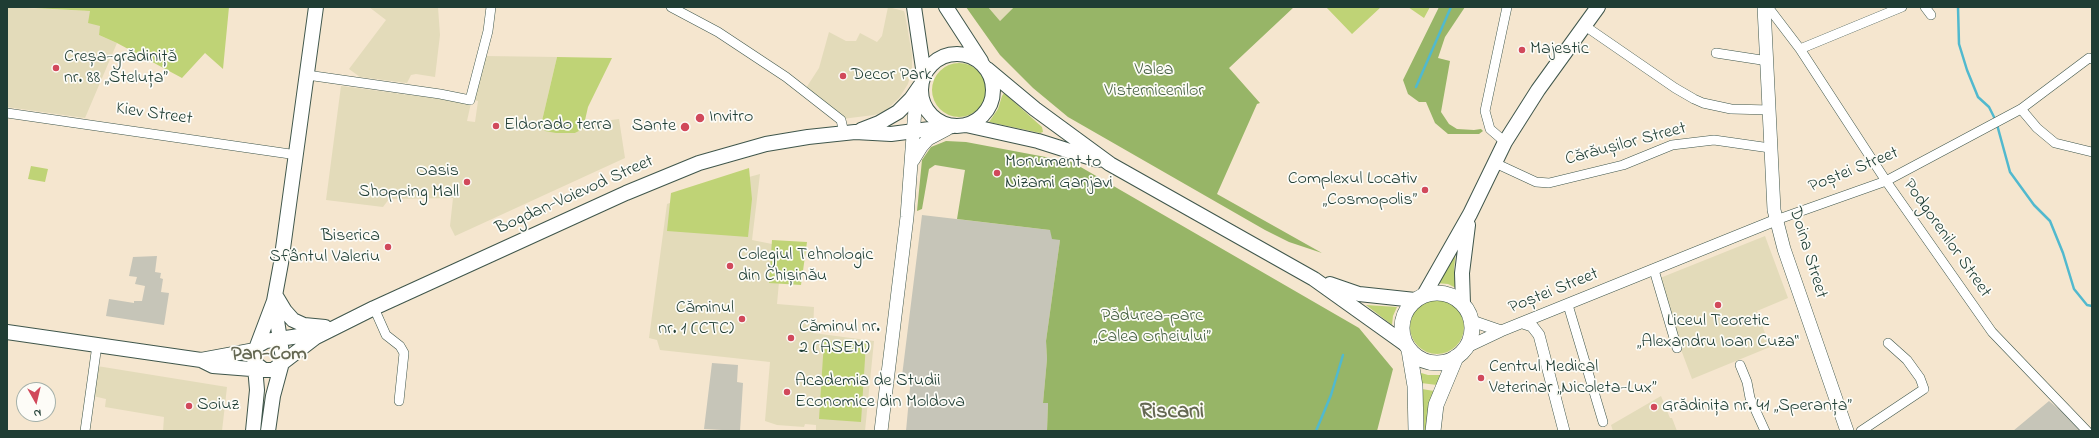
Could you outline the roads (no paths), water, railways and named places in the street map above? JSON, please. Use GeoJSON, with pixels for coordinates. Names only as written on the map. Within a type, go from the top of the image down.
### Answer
{"type":"FeatureCollection","features":[{"type":"Feature","properties":{"kind":"highway"},"geometry":{"type":"LineString","coordinates":[[1416,431],[1416,392],[1407,347],[1402,335],[1402,320],[1408,306],[1420,297],[1434,292],[1445,293],[1463,304],[1472,321],[1472,331],[1436,405],[1433,431]]}},
{"type":"Feature","properties":{"kind":"highway"},"geometry":{"type":"LineString","coordinates":[[1407,347],[1418,358],[1431,362],[1444,362],[1461,353]]}},
{"type":"Feature","properties":{"kind":"main road"},"geometry":{"type":"LineString","coordinates":[[253,431],[257,390],[275,297],[316,7]]}},
{"type":"Feature","properties":{"kind":"main road"},"geometry":{"type":"LineString","coordinates":[[914,7],[925,103],[934,117],[960,126],[1038,141],[1110,164]]}},
{"type":"Feature","properties":{"kind":"main road"},"geometry":{"type":"LineString","coordinates":[[912,162],[928,139],[977,121],[986,113],[991,103],[994,91],[992,80],[984,65],[946,7]]}},
{"type":"Feature","properties":{"kind":"main road"},"geometry":{"type":"LineString","coordinates":[[1314,279],[1359,294],[1420,297],[1470,214],[1506,142],[1538,90],[1598,7]]}},
{"type":"Feature","properties":{"kind":"main road","name":"Doina Street"},"geometry":{"type":"LineString","coordinates":[[1764,7],[1768,61],[1770,148],[1776,220],[1847,431]]}},
{"type":"Feature","properties":{"kind":"main road"},"geometry":{"type":"LineString","coordinates":[[881,431],[912,162],[913,131],[922,80],[931,64],[942,56],[955,53],[968,55],[984,65],[1035,109],[1110,164],[1314,279],[1407,347]]}},
{"type":"Feature","properties":{"kind":"main road","name":"Bogdan-Voievod Street"},"geometry":{"type":"LineString","coordinates":[[850,133],[879,123],[898,112],[911,99],[922,80]]}},
{"type":"Feature","properties":{"kind":"main road","name":"Bogdan-Voievod Street"},"geometry":{"type":"LineString","coordinates":[[330,330],[273,370],[264,353],[330,330],[374,308],[676,172],[766,144],[850,133],[891,134],[960,126]]}},
{"type":"Feature","properties":{"kind":"main road"},"geometry":{"type":"LineString","coordinates":[[891,134],[902,138],[908,144],[912,162]]}},
{"type":"Feature","properties":{"kind":"main road"},"geometry":{"type":"LineString","coordinates":[[1463,304],[1463,256],[1470,214]]}},
{"type":"Feature","properties":{"kind":"main road"},"geometry":{"type":"LineString","coordinates":[[275,297],[289,316],[299,323],[330,330]]}},
{"type":"Feature","properties":{"kind":"main road"},"geometry":{"type":"LineString","coordinates":[[264,353],[275,297]]}},
{"type":"Feature","properties":{"kind":"main road"},"geometry":{"type":"LineString","coordinates":[[7,332],[207,363],[246,376],[251,379],[257,390]]}},
{"type":"Feature","properties":{"kind":"main road"},"geometry":{"type":"LineString","coordinates":[[207,363],[264,353]]}},
{"type":"Feature","properties":{"kind":"main road"},"geometry":{"type":"LineString","coordinates":[[207,363],[264,353]]}},
{"type":"Feature","properties":{"kind":"main road"},"geometry":{"type":"LineString","coordinates":[[268,431],[273,396],[281,364]]}},
{"type":"Feature","properties":{"kind":"street"},"geometry":{"type":"LineString","coordinates":[[307,74],[424,91],[470,100],[488,31],[491,7]]}},
{"type":"Feature","properties":{"kind":"street"},"geometry":{"type":"LineString","coordinates":[[671,7],[718,32],[786,77],[841,120],[850,133]]}},
{"type":"Feature","properties":{"kind":"street"},"geometry":{"type":"LineString","coordinates":[[1506,142],[1490,130],[1485,112],[1507,7]]}},
{"type":"Feature","properties":{"kind":"street","name":"Podgorenilor Street"},"geometry":{"type":"LineString","coordinates":[[1768,7],[1800,49],[1886,181],[1992,332],[2087,431]]}},
{"type":"Feature","properties":{"kind":"street"},"geometry":{"type":"LineString","coordinates":[[1800,49],[1902,7]]}},
{"type":"Feature","properties":{"kind":"street"},"geometry":{"type":"LineString","coordinates":[[1925,7],[1931,15]]}},
{"type":"Feature","properties":{"kind":"street"},"geometry":{"type":"LineString","coordinates":[[1584,26],[1694,99],[1703,103],[1732,109],[1770,110]]}},
{"type":"Feature","properties":{"kind":"street"},"geometry":{"type":"LineString","coordinates":[[1716,53],[1768,61]]}},
{"type":"Feature","properties":{"kind":"street","name":"Poștei Street"},"geometry":{"type":"LineString","coordinates":[[1461,353],[1501,331],[1776,220],[1886,181],[2021,109],[2091,57]]}},
{"type":"Feature","properties":{"kind":"street"},"geometry":{"type":"LineString","coordinates":[[2021,109],[2037,128],[2055,143],[2092,152]]}},
{"type":"Feature","properties":{"kind":"street","name":"Kiev Street"},"geometry":{"type":"LineString","coordinates":[[7,113],[296,155]]}},
{"type":"Feature","properties":{"kind":"street","name":"Cărăușilor Street"},"geometry":{"type":"LineString","coordinates":[[1495,163],[1536,182],[1549,183],[1623,165],[1672,145],[1714,140],[1770,148]]}},
{"type":"Feature","properties":{"kind":"street"},"geometry":{"type":"LineString","coordinates":[[1654,270],[1677,348]]}},
{"type":"Feature","properties":{"kind":"street"},"geometry":{"type":"LineString","coordinates":[[1568,305],[1603,422]]}},
{"type":"Feature","properties":{"kind":"street"},"geometry":{"type":"LineString","coordinates":[[374,308],[386,335],[400,346],[404,353],[398,401]]}},
{"type":"Feature","properties":{"kind":"street","name":"Poștei Street"},"geometry":{"type":"LineString","coordinates":[[1472,321],[1501,331]]}},
{"type":"Feature","properties":{"kind":"street"},"geometry":{"type":"LineString","coordinates":[[1523,323],[1532,326],[1538,335],[1564,431]]}},
{"type":"Feature","properties":{"kind":"street"},"geometry":{"type":"LineString","coordinates":[[1861,431],[1924,389],[1920,378],[1907,360],[1888,343]]}},
{"type":"Feature","properties":{"kind":"street"},"geometry":{"type":"LineString","coordinates":[[85,431],[97,345]]}},
{"type":"Feature","properties":{"kind":"street"},"geometry":{"type":"LineString","coordinates":[[1740,365],[1747,382],[1750,398],[1765,431]]}},
{"type":"Feature","properties":{"kind":"waterway"},"geometry":{"type":"LineString","coordinates":[[1416,87],[1451,7]]}},
{"type":"Feature","properties":{"kind":"waterway"},"geometry":{"type":"LineString","coordinates":[[1958,7],[1959,44],[1967,70],[1978,97],[1989,107],[1996,121],[2010,172],[2034,205],[2050,221],[2063,253],[2074,289],[2087,305],[2092,306]]}},
{"type":"Feature","properties":{"kind":"waterway"},"geometry":{"type":"LineString","coordinates":[[1316,431],[1331,395],[1343,355]]}},
{"type":"Feature","properties":{"kind":"place","name":"Majestic"},"geometry":{"type":"Point","coordinates":[1522,50]}},
{"type":"Feature","properties":{"kind":"place","name":"Creșa-grădiniță nr. 88 „Steluța”"},"geometry":{"type":"Point","coordinates":[56,68]}},
{"type":"Feature","properties":{"kind":"place","name":"Decor Park"},"geometry":{"type":"Point","coordinates":[843,76]}},
{"type":"Feature","properties":{"kind":"place","name":"Invitro"},"geometry":{"type":"Point","coordinates":[700,118]}},
{"type":"Feature","properties":{"kind":"place","name":"Eldorado terra"},"geometry":{"type":"Point","coordinates":[496,126]}},
{"type":"Feature","properties":{"kind":"place","name":"Sante"},"geometry":{"type":"Point","coordinates":[685,127]}},
{"type":"Feature","properties":{"kind":"place","name":"Monument to Nizami Ganjavi"},"geometry":{"type":"Point","coordinates":[997,173]}},
{"type":"Feature","properties":{"kind":"place","name":"Oasis Shopping Mall"},"geometry":{"type":"Point","coordinates":[467,182]}},
{"type":"Feature","properties":{"kind":"place","name":"Complexul Locativ „Cosmopolis”"},"geometry":{"type":"Point","coordinates":[1425,190]}},
{"type":"Feature","properties":{"kind":"place","name":"Biserica Sfântul Valeriu"},"geometry":{"type":"Point","coordinates":[388,247]}},
{"type":"Feature","properties":{"kind":"place","name":"Colegiul Tehnologic din Chișinău"},"geometry":{"type":"Point","coordinates":[730,266]}},
{"type":"Feature","properties":{"kind":"place","name":"Liceul Teoretic „Alexandru Ioan Cuza“"},"geometry":{"type":"Point","coordinates":[1718,305]}},
{"type":"Feature","properties":{"kind":"place","name":"Căminul nr. 1 (CTC)"},"geometry":{"type":"Point","coordinates":[742,319]}},
{"type":"Feature","properties":{"kind":"place","name":"Căminul nr. 2 (ASEM)"},"geometry":{"type":"Point","coordinates":[791,338]}},
{"type":"Feature","properties":{"kind":"place","name":"Centrul Medical Veterinar „Nicoleta-Lux”"},"geometry":{"type":"Point","coordinates":[1481,378]}},
{"type":"Feature","properties":{"kind":"place","name":"Academia de Studii Economice din Moldova"},"geometry":{"type":"Point","coordinates":[787,392]}},
{"type":"Feature","properties":{"kind":"place","name":"Soiuz"},"geometry":{"type":"Point","coordinates":[189,406]}},
{"type":"Feature","properties":{"kind":"place","name":"Grădinița nr. 41 „Speranța”"},"geometry":{"type":"Point","coordinates":[1654,407]}},
{"type":"Feature","properties":{"kind":"district","name":"Pan-Com"},"geometry":{"type":"Point","coordinates":[269,356]}},
{"type":"Feature","properties":{"kind":"district","name":"Riscani"},"geometry":{"type":"Point","coordinates":[1172,413]}},
{"type":"Feature","properties":{"kind":"park label","name":"Valea Visternicenilor"},"geometry":{"type":"Point","coordinates":[1154,81]}},
{"type":"Feature","properties":{"kind":"park label","name":"Pădurea-parc „Calea Orheiului”"},"geometry":{"type":"Point","coordinates":[1152,327]}}]}
